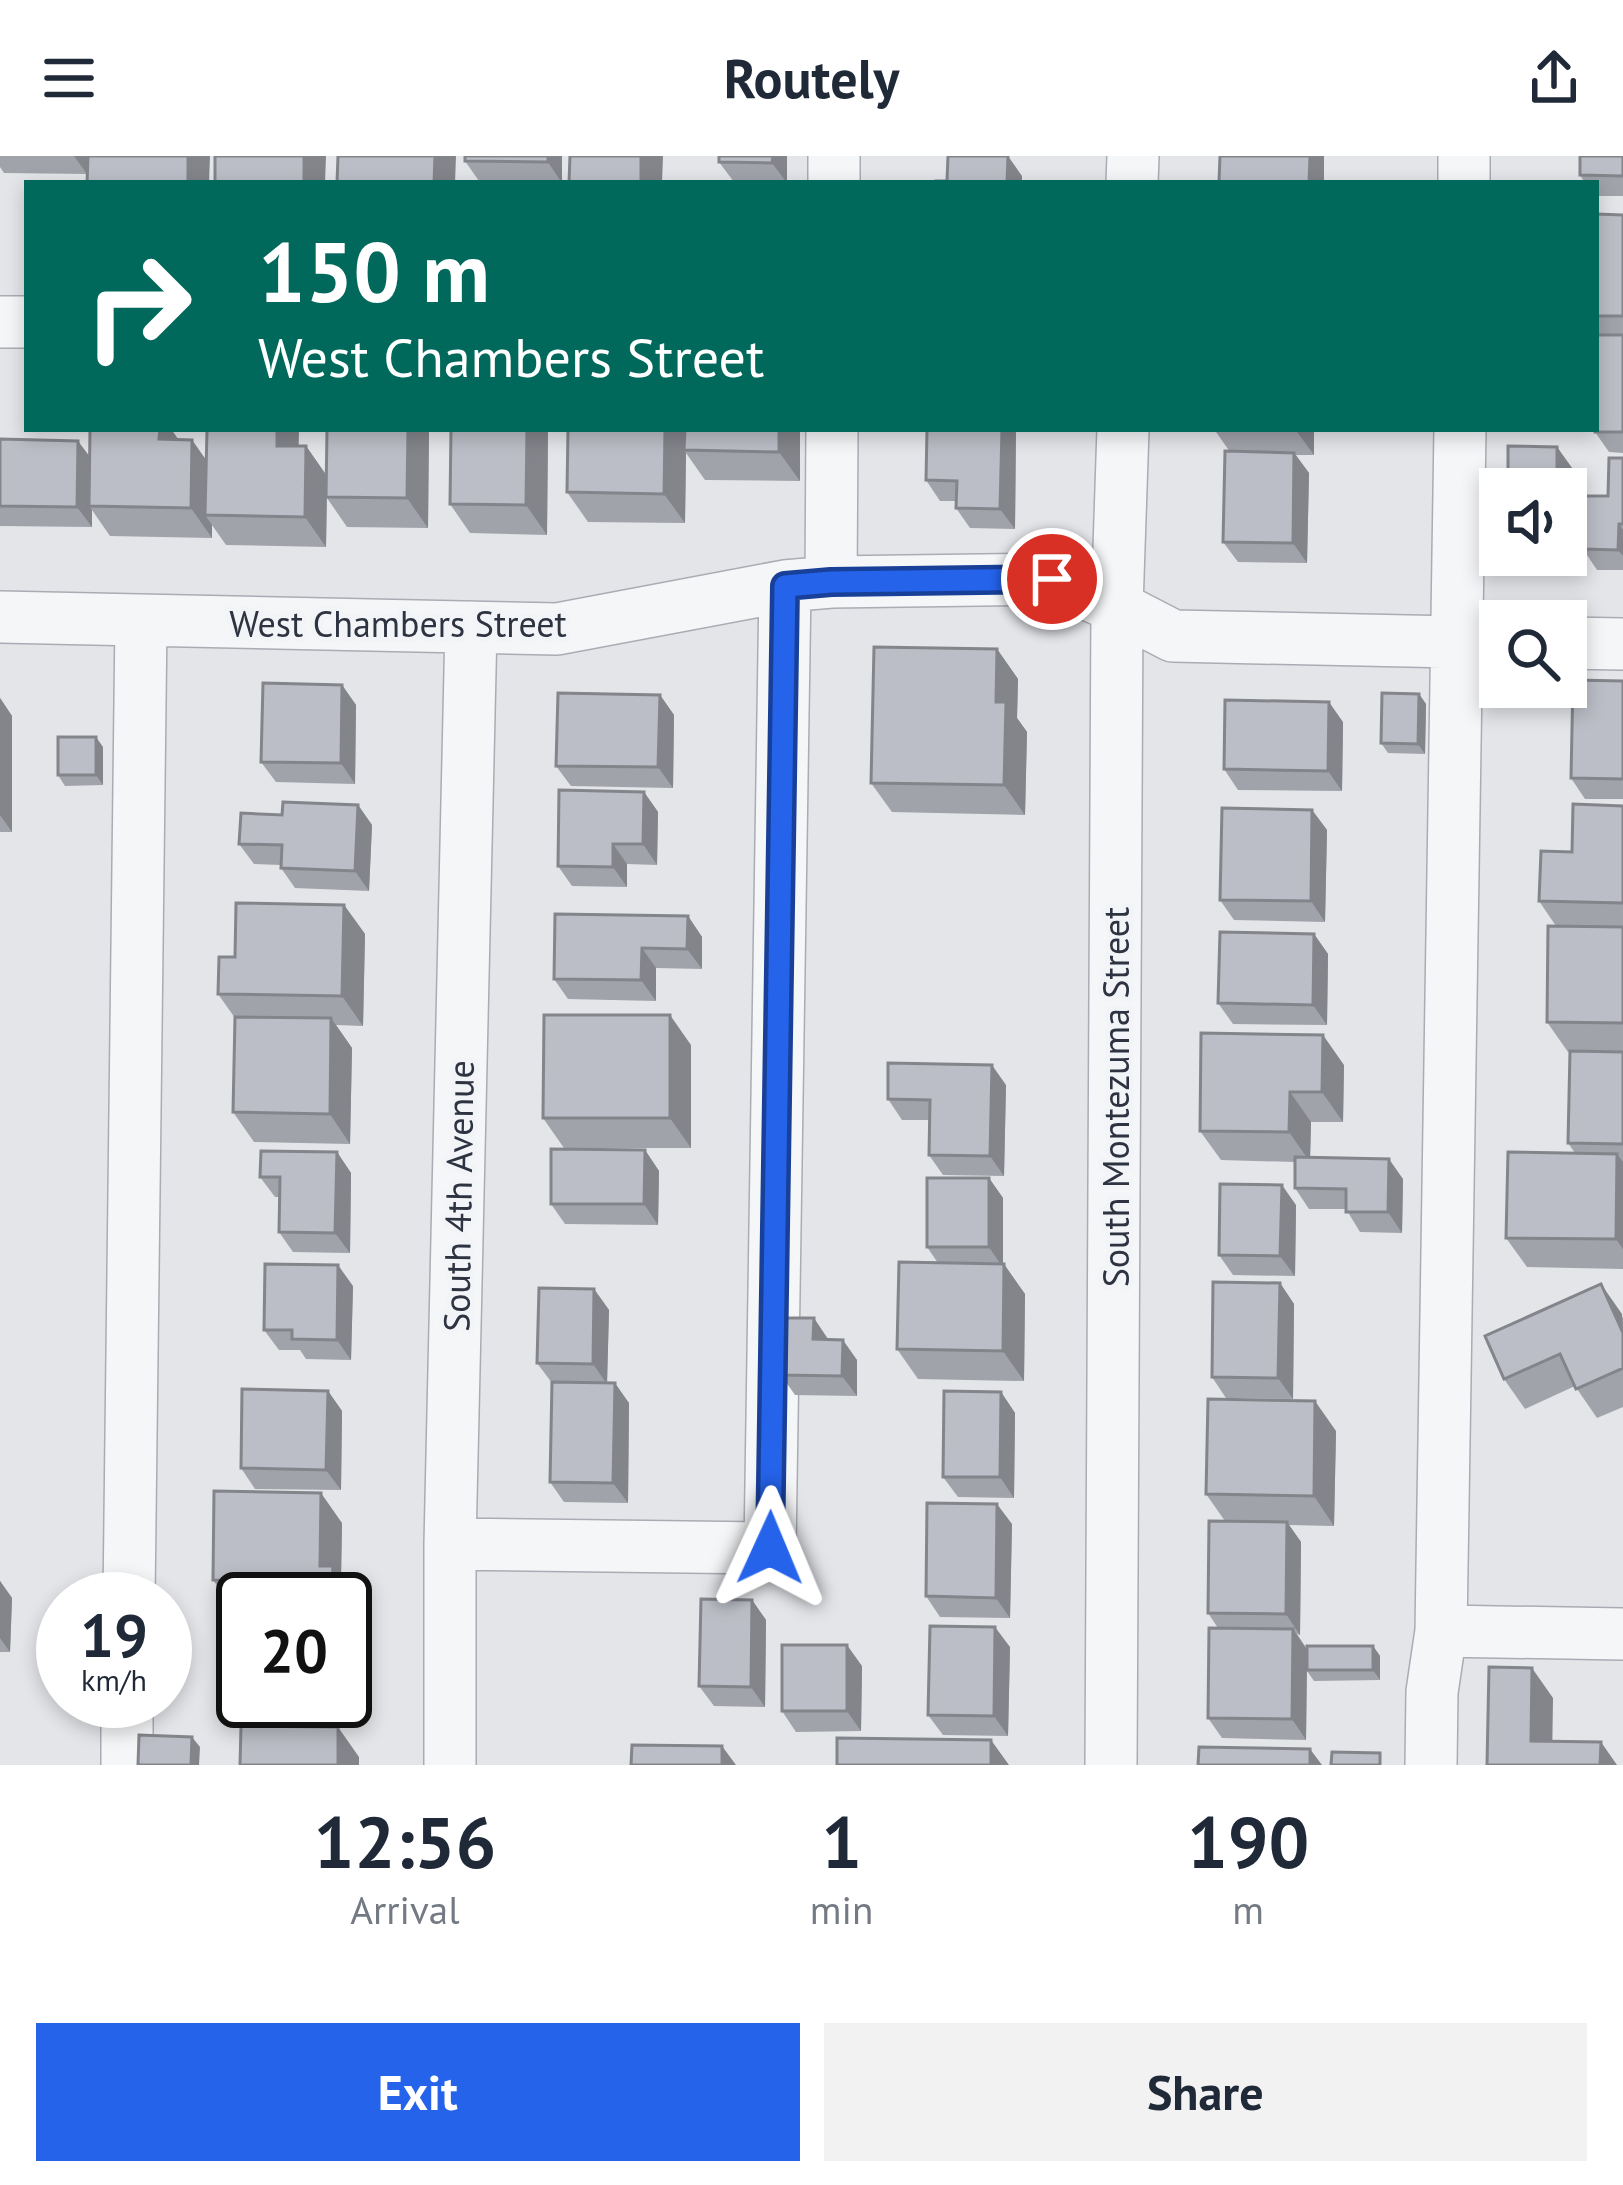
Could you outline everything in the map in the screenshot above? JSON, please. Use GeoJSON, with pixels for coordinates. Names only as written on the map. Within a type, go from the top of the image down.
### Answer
{"type":"FeatureCollection","features":[{"type":"Feature","properties":{"kind":"street"},"geometry":{"type":"LineString","coordinates":[[450,1544],[770,1548],[808,584],[832,432]]}},
{"type":"Feature","properties":{"kind":"street","name":"South Montezuma Street"},"geometry":{"type":"LineString","coordinates":[[1111,1765],[1117,607],[1123,432]]}},
{"type":"Feature","properties":{"kind":"street"},"geometry":{"type":"LineString","coordinates":[[1431,1765],[1432,1692],[1442,1631],[1478,642],[1460,432]]}},
{"type":"Feature","properties":{"kind":"street","name":"West Chambers Street"},"geometry":{"type":"LineString","coordinates":[[0,617],[557,629],[808,584],[1052,579],[1173,636],[1478,642]]}},
{"type":"Feature","properties":{"kind":"street"},"geometry":{"type":"LineString","coordinates":[[129,1572],[141,621]]}},
{"type":"Feature","properties":{"kind":"street","name":"South 4th Avenue"},"geometry":{"type":"LineString","coordinates":[[450,1765],[450,1544],[471,627]]}},
{"type":"Feature","properties":{"kind":"street"},"geometry":{"type":"LineString","coordinates":[[1587,643],[1623,644]]}},
{"type":"Feature","properties":{"kind":"street"},"geometry":{"type":"LineString","coordinates":[[1442,1631],[1623,1634]]}},
{"type":"Feature","properties":{"kind":"street"},"geometry":{"type":"LineString","coordinates":[[127,1765],[128,1728]]}},
{"type":"Feature","properties":{"kind":"building"},"geometry":{"type":"Polygon","coordinates":[[[88,156],[188,156],[188,180],[87,180],[88,156]]]}},
{"type":"Feature","properties":{"kind":"building"},"geometry":{"type":"Polygon","coordinates":[[[215,156],[304,156],[304,180],[215,180],[215,156]]]}},
{"type":"Feature","properties":{"kind":"building"},"geometry":{"type":"Polygon","coordinates":[[[338,156],[435,156],[434,180],[337,180],[338,156]]]}},
{"type":"Feature","properties":{"kind":"building"},"geometry":{"type":"Polygon","coordinates":[[[465,156],[548,156],[548,162],[465,161],[465,156]]]}},
{"type":"Feature","properties":{"kind":"building"},"geometry":{"type":"Polygon","coordinates":[[[570,156],[641,156],[641,180],[569,180],[570,156]]]}},
{"type":"Feature","properties":{"kind":"building"},"geometry":{"type":"Polygon","coordinates":[[[719,156],[773,156],[772,163],[719,162],[719,156]]]}},
{"type":"Feature","properties":{"kind":"building"},"geometry":{"type":"Polygon","coordinates":[[[948,156],[1008,156],[1007,180],[947,180],[948,156]]]}},
{"type":"Feature","properties":{"kind":"building"},"geometry":{"type":"Polygon","coordinates":[[[1220,156],[1310,156],[1309,180],[1219,180],[1220,156]]]}},
{"type":"Feature","properties":{"kind":"building"},"geometry":{"type":"Polygon","coordinates":[[[1580,156],[1623,156],[1623,176],[1580,175],[1580,156]]]}},
{"type":"Feature","properties":{"kind":"building"},"geometry":{"type":"Polygon","coordinates":[[[1599,214],[1623,215],[1623,316],[1599,316],[1599,214]]]}},
{"type":"Feature","properties":{"kind":"building"},"geometry":{"type":"Polygon","coordinates":[[[1599,335],[1623,335],[1623,432],[1599,432],[1599,335]]]}},
{"type":"Feature","properties":{"kind":"building"},"geometry":{"type":"Polygon","coordinates":[[[90,432],[160,432],[159,439],[192,440],[191,508],[89,506],[90,432]]]}},
{"type":"Feature","properties":{"kind":"building"},"geometry":{"type":"Polygon","coordinates":[[[207,432],[277,432],[277,446],[306,446],[305,517],[205,515],[207,432]]]}},
{"type":"Feature","properties":{"kind":"building"},"geometry":{"type":"Polygon","coordinates":[[[327,432],[408,432],[407,498],[326,497],[327,432]]]}},
{"type":"Feature","properties":{"kind":"building"},"geometry":{"type":"Polygon","coordinates":[[[451,432],[527,432],[526,505],[450,504],[451,432]]]}},
{"type":"Feature","properties":{"kind":"building"},"geometry":{"type":"Polygon","coordinates":[[[568,432],[665,432],[664,494],[567,492],[568,432]]]}},
{"type":"Feature","properties":{"kind":"building"},"geometry":{"type":"Polygon","coordinates":[[[685,432],[779,432],[779,452],[684,450],[685,432]]]}},
{"type":"Feature","properties":{"kind":"building"},"geometry":{"type":"Polygon","coordinates":[[[927,432],[1002,432],[1000,509],[956,508],[957,481],[926,480],[927,432]]]}},
{"type":"Feature","properties":{"kind":"building"},"geometry":{"type":"Polygon","coordinates":[[[0,439],[78,441],[77,507],[0,506],[0,439]]]}},
{"type":"Feature","properties":{"kind":"building"},"geometry":{"type":"Polygon","coordinates":[[[1508,446],[1557,447],[1557,468],[1508,468],[1508,446]]]}},
{"type":"Feature","properties":{"kind":"building"},"geometry":{"type":"Polygon","coordinates":[[[1225,451],[1294,453],[1293,543],[1223,542],[1225,451]]]}},
{"type":"Feature","properties":{"kind":"building"},"geometry":{"type":"Polygon","coordinates":[[[1609,458],[1623,458],[1618,550],[1587,549],[1587,496],[1608,496],[1609,458]]]}},
{"type":"Feature","properties":{"kind":"building"},"geometry":{"type":"Polygon","coordinates":[[[874,647],[997,649],[996,702],[1006,702],[1004,785],[871,783],[874,647]]]}},
{"type":"Feature","properties":{"kind":"building"},"geometry":{"type":"Polygon","coordinates":[[[1587,680],[1623,681],[1623,779],[1571,778],[1572,708],[1587,708],[1587,680]]]}},
{"type":"Feature","properties":{"kind":"building"},"geometry":{"type":"Polygon","coordinates":[[[263,683],[342,685],[341,763],[261,762],[263,683]]]}},
{"type":"Feature","properties":{"kind":"building"},"geometry":{"type":"Polygon","coordinates":[[[558,693],[660,695],[658,767],[556,766],[558,693]]]}},
{"type":"Feature","properties":{"kind":"building"},"geometry":{"type":"Polygon","coordinates":[[[1382,693],[1419,694],[1418,744],[1381,743],[1382,693]]]}},
{"type":"Feature","properties":{"kind":"building"},"geometry":{"type":"Polygon","coordinates":[[[1225,700],[1329,702],[1328,771],[1224,769],[1225,700]]]}},
{"type":"Feature","properties":{"kind":"building"},"geometry":{"type":"Polygon","coordinates":[[[58,737],[96,737],[96,775],[58,775],[58,737]]]}},
{"type":"Feature","properties":{"kind":"building"},"geometry":{"type":"Polygon","coordinates":[[[559,790],[644,792],[643,844],[613,844],[613,867],[558,866],[559,790]]]}},
{"type":"Feature","properties":{"kind":"building"},"geometry":{"type":"Polygon","coordinates":[[[283,802],[358,805],[355,871],[281,868],[282,845],[239,844],[241,813],[282,815],[283,802]]]}},
{"type":"Feature","properties":{"kind":"building"},"geometry":{"type":"Polygon","coordinates":[[[1573,804],[1623,806],[1623,903],[1539,901],[1541,851],[1572,852],[1573,804]]]}},
{"type":"Feature","properties":{"kind":"building"},"geometry":{"type":"Polygon","coordinates":[[[1222,808],[1312,810],[1311,901],[1220,900],[1222,808]]]}},
{"type":"Feature","properties":{"kind":"building"},"geometry":{"type":"Polygon","coordinates":[[[236,903],[344,905],[342,996],[218,994],[219,957],[235,957],[236,903]]]}},
{"type":"Feature","properties":{"kind":"building"},"geometry":{"type":"Polygon","coordinates":[[[555,914],[688,916],[687,949],[642,948],[641,980],[554,979],[555,914]]]}},
{"type":"Feature","properties":{"kind":"building"},"geometry":{"type":"Polygon","coordinates":[[[1548,926],[1623,927],[1623,1023],[1547,1022],[1548,926]]]}},
{"type":"Feature","properties":{"kind":"building"},"geometry":{"type":"Polygon","coordinates":[[[1220,932],[1314,934],[1313,1005],[1218,1003],[1220,932]]]}},
{"type":"Feature","properties":{"kind":"building"},"geometry":{"type":"Polygon","coordinates":[[[544,1015],[670,1015],[670,1118],[543,1118],[544,1015]]]}},
{"type":"Feature","properties":{"kind":"building"},"geometry":{"type":"Polygon","coordinates":[[[235,1017],[331,1018],[330,1114],[233,1112],[235,1017]]]}},
{"type":"Feature","properties":{"kind":"building"},"geometry":{"type":"Polygon","coordinates":[[[1201,1033],[1323,1035],[1322,1092],[1290,1092],[1289,1132],[1200,1131],[1201,1033]]]}},
{"type":"Feature","properties":{"kind":"building"},"geometry":{"type":"Polygon","coordinates":[[[1570,1051],[1623,1052],[1623,1144],[1568,1143],[1570,1051]]]}},
{"type":"Feature","properties":{"kind":"building"},"geometry":{"type":"Polygon","coordinates":[[[888,1063],[992,1065],[990,1156],[929,1155],[930,1100],[888,1099],[888,1063]]]}},
{"type":"Feature","properties":{"kind":"building"},"geometry":{"type":"Polygon","coordinates":[[[551,1149],[645,1150],[644,1204],[551,1204],[551,1149]]]}},
{"type":"Feature","properties":{"kind":"building"},"geometry":{"type":"Polygon","coordinates":[[[261,1151],[337,1152],[335,1233],[279,1232],[280,1177],[260,1177],[261,1151]]]}},
{"type":"Feature","properties":{"kind":"building"},"geometry":{"type":"Polygon","coordinates":[[[1508,1152],[1617,1154],[1616,1239],[1506,1238],[1508,1152]]]}},
{"type":"Feature","properties":{"kind":"building"},"geometry":{"type":"Polygon","coordinates":[[[1295,1157],[1389,1159],[1388,1212],[1346,1212],[1346,1189],[1295,1188],[1295,1157]]]}},
{"type":"Feature","properties":{"kind":"building"},"geometry":{"type":"Polygon","coordinates":[[[927,1178],[989,1178],[989,1247],[927,1247],[927,1178]]]}},
{"type":"Feature","properties":{"kind":"building"},"geometry":{"type":"Polygon","coordinates":[[[1220,1184],[1282,1185],[1280,1256],[1219,1255],[1220,1184]]]}},
{"type":"Feature","properties":{"kind":"building"},"geometry":{"type":"Polygon","coordinates":[[[899,1262],[1004,1264],[1003,1351],[897,1349],[899,1262]]]}},
{"type":"Feature","properties":{"kind":"building"},"geometry":{"type":"Polygon","coordinates":[[[265,1264],[338,1265],[337,1340],[292,1339],[292,1330],[264,1330],[265,1264]]]}},
{"type":"Feature","properties":{"kind":"building"},"geometry":{"type":"Polygon","coordinates":[[[1213,1282],[1280,1283],[1278,1378],[1212,1377],[1213,1282]]]}},
{"type":"Feature","properties":{"kind":"building"},"geometry":{"type":"Polygon","coordinates":[[[1601,1284],[1623,1333],[1623,1368],[1576,1389],[1560,1354],[1504,1379],[1485,1336],[1601,1284]]]}},
{"type":"Feature","properties":{"kind":"building"},"geometry":{"type":"Polygon","coordinates":[[[539,1288],[594,1289],[593,1364],[537,1363],[539,1288]]]}},
{"type":"Feature","properties":{"kind":"building"},"geometry":{"type":"Polygon","coordinates":[[[782,1318],[814,1318],[813,1339],[843,1340],[842,1376],[781,1375],[782,1318]]]}},
{"type":"Feature","properties":{"kind":"building"},"geometry":{"type":"Polygon","coordinates":[[[552,1382],[615,1383],[613,1483],[550,1482],[552,1382]]]}},
{"type":"Feature","properties":{"kind":"building"},"geometry":{"type":"Polygon","coordinates":[[[242,1389],[328,1391],[326,1470],[241,1468],[242,1389]]]}},
{"type":"Feature","properties":{"kind":"building"},"geometry":{"type":"Polygon","coordinates":[[[944,1391],[1001,1392],[1000,1477],[943,1477],[944,1391]]]}},
{"type":"Feature","properties":{"kind":"building"},"geometry":{"type":"Polygon","coordinates":[[[1208,1399],[1315,1401],[1314,1496],[1206,1494],[1208,1399]]]}},
{"type":"Feature","properties":{"kind":"building"},"geometry":{"type":"Polygon","coordinates":[[[214,1491],[321,1493],[320,1566],[333,1566],[333,1572],[216,1572],[213,1580],[214,1491]]]}},
{"type":"Feature","properties":{"kind":"building"},"geometry":{"type":"Polygon","coordinates":[[[927,1503],[997,1504],[996,1598],[926,1596],[927,1503]]]}},
{"type":"Feature","properties":{"kind":"building"},"geometry":{"type":"Polygon","coordinates":[[[1209,1521],[1287,1522],[1286,1614],[1208,1613],[1209,1521]]]}},
{"type":"Feature","properties":{"kind":"building"},"geometry":{"type":"Polygon","coordinates":[[[701,1599],[752,1600],[751,1687],[699,1686],[701,1599]]]}},
{"type":"Feature","properties":{"kind":"building"},"geometry":{"type":"Polygon","coordinates":[[[930,1626],[995,1627],[994,1716],[928,1715],[930,1626]]]}},
{"type":"Feature","properties":{"kind":"building"},"geometry":{"type":"Polygon","coordinates":[[[1209,1628],[1293,1629],[1292,1719],[1208,1718],[1209,1628]]]}},
{"type":"Feature","properties":{"kind":"building"},"geometry":{"type":"Polygon","coordinates":[[[782,1645],[847,1645],[847,1711],[782,1711],[782,1645]]]}},
{"type":"Feature","properties":{"kind":"building"},"geometry":{"type":"Polygon","coordinates":[[[1307,1646],[1373,1646],[1373,1670],[1307,1670],[1307,1646]]]}},
{"type":"Feature","properties":{"kind":"building"},"geometry":{"type":"Polygon","coordinates":[[[1489,1667],[1532,1668],[1531,1741],[1601,1742],[1600,1765],[1487,1765],[1489,1667]]]}},
{"type":"Feature","properties":{"kind":"building"},"geometry":{"type":"Polygon","coordinates":[[[241,1728],[338,1728],[338,1765],[240,1765],[241,1728]]]}},
{"type":"Feature","properties":{"kind":"building"},"geometry":{"type":"Polygon","coordinates":[[[139,1735],[192,1737],[191,1765],[138,1765],[139,1735]]]}},
{"type":"Feature","properties":{"kind":"building"},"geometry":{"type":"Polygon","coordinates":[[[837,1738],[991,1740],[991,1765],[837,1765],[837,1738]]]}},
{"type":"Feature","properties":{"kind":"building"},"geometry":{"type":"Polygon","coordinates":[[[632,1745],[722,1746],[722,1765],[631,1765],[632,1745]]]}},
{"type":"Feature","properties":{"kind":"building"},"geometry":{"type":"Polygon","coordinates":[[[1199,1747],[1310,1749],[1310,1765],[1198,1765],[1199,1747]]]}},
{"type":"Feature","properties":{"kind":"building"},"geometry":{"type":"Polygon","coordinates":[[[1332,1752],[1380,1753],[1380,1765],[1331,1765],[1332,1752]]]}},
{"type":"Feature","properties":{"kind":"route"},"geometry":{"type":"LineString","coordinates":[[770,1548],[785,586],[1052,579]]}}]}
